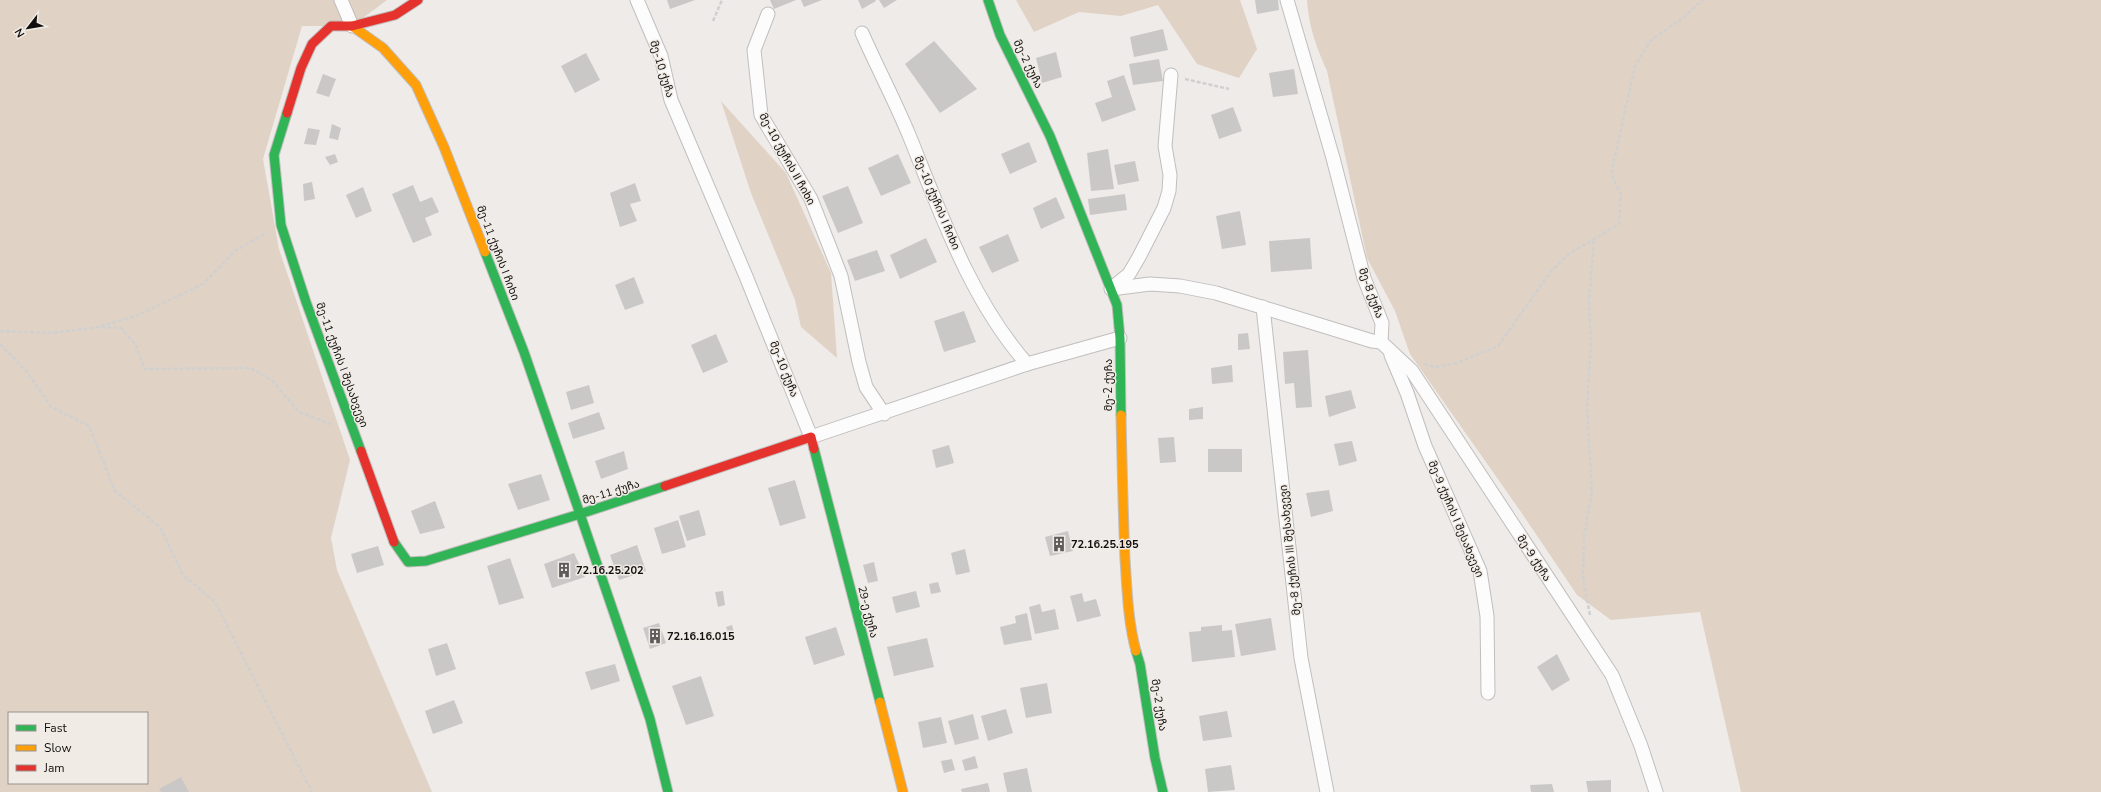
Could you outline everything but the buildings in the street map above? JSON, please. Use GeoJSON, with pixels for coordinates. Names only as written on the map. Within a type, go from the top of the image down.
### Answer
{"type":"FeatureCollection","features":[{"type":"Feature","properties":{"kind":"street"},"geometry":{"type":"LineString","coordinates":[[341,0],[352,26]]}},
{"type":"Feature","properties":{"kind":"street","name":"მე-11 ქუჩის I შესახვევი"},"geometry":{"type":"LineString","coordinates":[[418,0],[395,16],[352,26],[331,26],[312,44],[301,68],[274,155],[281,225],[306,302],[395,544],[408,562],[426,561],[580,514]]}},
{"type":"Feature","properties":{"kind":"street","name":"მე-10 ქუჩა"},"geometry":{"type":"LineString","coordinates":[[637,0],[661,56],[672,100],[745,274],[811,438]]}},
{"type":"Feature","properties":{"kind":"street","name":"მე-2 ქუჩა"},"geometry":{"type":"LineString","coordinates":[[988,0],[1000,35],[1050,136],[1117,305],[1120,338],[1122,499],[1127,590],[1133,640],[1140,664],[1155,758],[1163,792]]}},
{"type":"Feature","properties":{"kind":"street","name":"მე-8 ქუჩა"},"geometry":{"type":"LineString","coordinates":[[1287,0],[1333,158],[1364,278],[1382,323],[1385,347]]}},
{"type":"Feature","properties":{"kind":"street","name":"მე-10 ქუჩის II ჩიხი"},"geometry":{"type":"LineString","coordinates":[[768,14],[754,50],[761,115],[811,199],[841,276],[859,362],[866,387],[884,414]]}},
{"type":"Feature","properties":{"kind":"street","name":"მე-11 ქუჩის I ჩიხი"},"geometry":{"type":"LineString","coordinates":[[352,26],[382,48],[416,85],[444,147],[524,352],[580,514]]}},
{"type":"Feature","properties":{"kind":"street","name":"მე-10 ქუჩის I ჩიხი"},"geometry":{"type":"LineString","coordinates":[[862,33],[908,133],[953,244],[976,290],[1006,340],[1027,364]]}},
{"type":"Feature","properties":{"kind":"street"},"geometry":{"type":"LineString","coordinates":[[1110,289],[1129,274],[1164,208],[1169,191],[1170,175],[1165,146],[1171,75]]}},
{"type":"Feature","properties":{"kind":"street"},"geometry":{"type":"LineString","coordinates":[[1110,289],[1150,284],[1180,286],[1216,293],[1263,306],[1385,347]]}},
{"type":"Feature","properties":{"kind":"street","name":"მე-8 ქუჩის III შესახვევი"},"geometry":{"type":"LineString","coordinates":[[1263,306],[1301,658],[1327,792]]}},
{"type":"Feature","properties":{"kind":"street"},"geometry":{"type":"LineString","coordinates":[[811,438],[1027,364],[1120,338]]}},
{"type":"Feature","properties":{"kind":"street","name":"მე-9 ქუჩის I შესახვევი"},"geometry":{"type":"LineString","coordinates":[[1385,347],[1408,393],[1425,446],[1480,571],[1487,616],[1488,693]]}},
{"type":"Feature","properties":{"kind":"street","name":"მე-9 ქუჩა"},"geometry":{"type":"LineString","coordinates":[[1385,347],[1412,371],[1612,676],[1641,746],[1656,792]]}},
{"type":"Feature","properties":{"kind":"street","name":"მე-11 ქუჩა"},"geometry":{"type":"LineString","coordinates":[[668,792],[650,719],[580,514],[811,438]]}},
{"type":"Feature","properties":{"kind":"street","name":"29-ე ქუჩა"},"geometry":{"type":"LineString","coordinates":[[811,438],[903,792]]}},
{"type":"Feature","properties":{"kind":"path"},"geometry":{"type":"LineString","coordinates":[[713,21],[722,0]]}},
{"type":"Feature","properties":{"kind":"path"},"geometry":{"type":"LineString","coordinates":[[1421,363],[1436,367],[1458,363],[1498,346],[1551,271],[1569,254],[1618,224],[1621,195],[1611,174],[1634,66],[1650,41],[1684,17],[1703,0]]}},
{"type":"Feature","properties":{"kind":"path"},"geometry":{"type":"LineString","coordinates":[[1171,75],[1229,89]]}},
{"type":"Feature","properties":{"kind":"path"},"geometry":{"type":"LineString","coordinates":[[0,331],[52,333],[99,327],[136,316],[203,284],[235,251],[281,225]]}},
{"type":"Feature","properties":{"kind":"path"},"geometry":{"type":"LineString","coordinates":[[1590,616],[1583,579],[1584,537],[1592,492],[1587,408],[1591,343],[1590,301],[1594,240]]}},
{"type":"Feature","properties":{"kind":"path"},"geometry":{"type":"LineString","coordinates":[[99,327],[121,328],[135,344],[145,369],[250,368],[272,380],[299,412],[339,427]]}},
{"type":"Feature","properties":{"kind":"path"},"geometry":{"type":"LineString","coordinates":[[0,344],[27,372],[51,407],[89,426],[116,491],[160,528],[183,575],[214,602],[312,792]]}},
{"type":"Feature","properties":{"kind":"shaded area"},"geometry":{"type":"Polygon","coordinates":[[[0,0],[387,0],[352,26],[302,26],[263,159],[279,249],[350,460],[331,538],[337,570],[432,792],[0,792],[0,0]]]}},
{"type":"Feature","properties":{"kind":"shaded area"},"geometry":{"type":"Polygon","coordinates":[[[1016,0],[1240,0],[1257,49],[1239,78],[1197,64],[1158,5],[1121,16],[1079,12],[1034,32],[1016,0]]]}},
{"type":"Feature","properties":{"kind":"shaded area"},"geometry":{"type":"Polygon","coordinates":[[[1307,0],[2101,0],[2101,792],[1741,792],[1700,612],[1611,620],[1577,595],[1521,512],[1410,354],[1395,311],[1367,258],[1327,71],[1314,37],[1309,19],[1307,0]]]}},
{"type":"Feature","properties":{"kind":"shaded area"},"geometry":{"type":"Polygon","coordinates":[[[721,101],[786,173],[831,273],[837,358],[801,327],[795,300],[751,193],[721,101]]]}},
{"type":"Feature","properties":{"kind":"traffic: fast"},"geometry":{"type":"LineString","coordinates":[[988,0],[1000,35],[1050,136],[1117,305],[1120,338],[1121,415]]}},
{"type":"Feature","properties":{"kind":"traffic: fast"},"geometry":{"type":"LineString","coordinates":[[287,113],[274,155],[281,225],[306,302],[361,451]]}},
{"type":"Feature","properties":{"kind":"traffic: fast"},"geometry":{"type":"LineString","coordinates":[[394,542],[408,562],[426,561],[580,514],[524,352],[485,252]]}},
{"type":"Feature","properties":{"kind":"traffic: fast"},"geometry":{"type":"LineString","coordinates":[[814,449],[880,702]]}},
{"type":"Feature","properties":{"kind":"traffic: fast"},"geometry":{"type":"LineString","coordinates":[[665,486],[580,514],[650,719],[668,792]]}},
{"type":"Feature","properties":{"kind":"traffic: fast"},"geometry":{"type":"LineString","coordinates":[[1136,651],[1140,664],[1155,758],[1163,792]]}},
{"type":"Feature","properties":{"kind":"traffic: slow"},"geometry":{"type":"LineString","coordinates":[[352,26],[383,48],[416,85],[444,147],[485,252]]}},
{"type":"Feature","properties":{"kind":"traffic: slow"},"geometry":{"type":"LineString","coordinates":[[1121,415],[1126,582],[1133,640],[1136,651]]}},
{"type":"Feature","properties":{"kind":"traffic: slow"},"geometry":{"type":"LineString","coordinates":[[880,702],[903,792]]}},
{"type":"Feature","properties":{"kind":"traffic: jam"},"geometry":{"type":"LineString","coordinates":[[287,113],[301,68],[312,44],[331,26],[352,26],[395,15],[418,0]]}},
{"type":"Feature","properties":{"kind":"traffic: jam"},"geometry":{"type":"LineString","coordinates":[[665,486],[811,437],[814,449]]}},
{"type":"Feature","properties":{"kind":"traffic: jam"},"geometry":{"type":"LineString","coordinates":[[361,451],[394,542]]}},
{"type":"Feature","properties":{"kind":"place","name":"72.16.25.195"},"geometry":{"type":"Point","coordinates":[1059,544]}},
{"type":"Feature","properties":{"kind":"place","name":"72.16.25.202"},"geometry":{"type":"Point","coordinates":[564,570]}},
{"type":"Feature","properties":{"kind":"place","name":"72.16.16.015"},"geometry":{"type":"Point","coordinates":[655,636]}}]}
